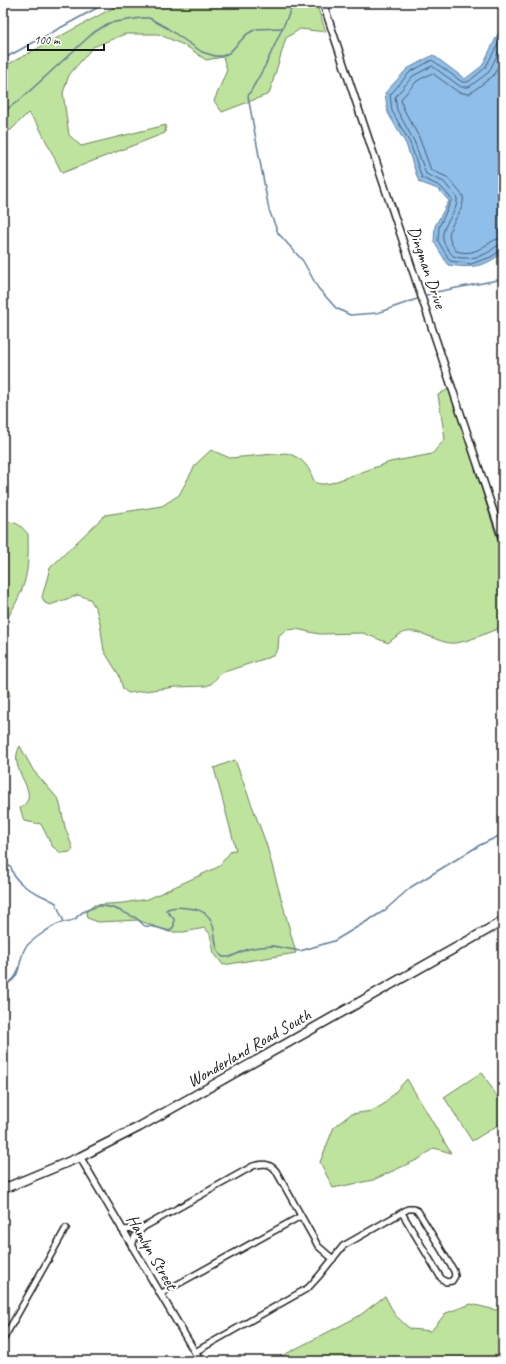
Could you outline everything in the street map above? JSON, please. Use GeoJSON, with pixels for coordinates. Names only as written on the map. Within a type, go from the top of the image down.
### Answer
{"type":"FeatureCollection","features":[{"type":"Feature","properties":{"kind":"main road","name":"Wonderland Road South"},"geometry":{"type":"LineString","coordinates":[[3,1189],[80,1157],[146,1123],[503,921]]}},
{"type":"Feature","properties":{"kind":"street","name":"Dingman Drive"},"geometry":{"type":"LineString","coordinates":[[323,3],[426,306],[503,540]]}},
{"type":"Feature","properties":{"kind":"street","name":"Hamlyn Street"},"geometry":{"type":"LineString","coordinates":[[80,1157],[200,1361]]}},
{"type":"Feature","properties":{"kind":"street"},"geometry":{"type":"LineString","coordinates":[[132,1247],[135,1236],[144,1227],[253,1166],[264,1163],[273,1167],[276,1171],[318,1246],[333,1259]]}},
{"type":"Feature","properties":{"kind":"street"},"geometry":{"type":"LineString","coordinates":[[195,1352],[308,1288],[349,1242],[410,1208],[418,1211],[454,1271],[455,1276],[452,1281],[446,1282],[441,1278],[402,1213]]}},
{"type":"Feature","properties":{"kind":"street"},"geometry":{"type":"LineString","coordinates":[[160,1294],[301,1216]]}},
{"type":"Feature","properties":{"kind":"street"},"geometry":{"type":"LineString","coordinates":[[122,1230],[144,1227]]}},
{"type":"Feature","properties":{"kind":"street"},"geometry":{"type":"LineString","coordinates":[[3,1340],[66,1228]]}},
{"type":"Feature","properties":{"kind":"green space"},"geometry":{"type":"Polygon","coordinates":[[[122,3],[316,3],[326,32],[300,29],[286,38],[269,94],[222,112],[214,101],[227,70],[223,57],[206,60],[186,46],[158,34],[125,34],[93,47],[69,75],[63,93],[69,135],[81,146],[166,125],[165,133],[62,173],[38,125],[28,113],[11,130],[3,132],[3,67],[122,3]]]}},
{"type":"Feature","properties":{"kind":"green space"},"geometry":{"type":"Polygon","coordinates":[[[450,388],[503,557],[503,627],[473,639],[455,643],[448,643],[421,633],[414,632],[401,634],[388,643],[363,633],[319,634],[296,629],[287,630],[279,635],[278,649],[273,656],[221,673],[211,684],[206,686],[176,687],[128,693],[123,689],[119,675],[104,651],[100,623],[96,609],[90,599],[78,595],[50,605],[45,603],[42,597],[50,568],[105,515],[162,506],[179,495],[196,464],[211,450],[230,458],[286,453],[304,463],[314,480],[319,484],[331,483],[390,462],[432,454],[445,439],[438,395],[450,388]]]}},
{"type":"Feature","properties":{"kind":"green space"},"geometry":{"type":"Polygon","coordinates":[[[8,522],[22,527],[28,534],[28,559],[23,587],[19,597],[7,619],[3,620],[3,525],[8,522]]]}},
{"type":"Feature","properties":{"kind":"green space"},"geometry":{"type":"Polygon","coordinates":[[[3,668],[10,696],[3,698],[3,668]]]}},
{"type":"Feature","properties":{"kind":"green space"},"geometry":{"type":"Polygon","coordinates":[[[20,746],[33,770],[59,800],[65,827],[73,849],[71,852],[61,853],[52,846],[41,824],[24,821],[20,808],[27,802],[28,796],[27,788],[17,764],[17,755],[20,746]]]}},
{"type":"Feature","properties":{"kind":"green space"},"geometry":{"type":"Polygon","coordinates":[[[235,760],[266,843],[296,953],[223,965],[214,953],[210,934],[205,928],[184,932],[169,932],[138,920],[98,922],[87,918],[86,912],[94,905],[123,903],[148,899],[218,867],[232,850],[236,850],[214,768],[235,760]]]}},
{"type":"Feature","properties":{"kind":"green space"},"geometry":{"type":"Polygon","coordinates":[[[482,1072],[503,1106],[503,1122],[472,1141],[444,1097],[482,1072]]]}},
{"type":"Feature","properties":{"kind":"green space"},"geometry":{"type":"Polygon","coordinates":[[[407,1079],[451,1153],[434,1148],[419,1159],[373,1180],[333,1188],[320,1162],[334,1127],[351,1114],[372,1111],[384,1104],[407,1079]]]}},
{"type":"Feature","properties":{"kind":"green space"},"geometry":{"type":"Polygon","coordinates":[[[385,1296],[395,1315],[410,1329],[431,1331],[446,1313],[471,1304],[496,1310],[503,1306],[503,1361],[272,1361],[359,1316],[385,1296]]]}},
{"type":"Feature","properties":{"kind":"water"},"geometry":{"type":"Polygon","coordinates":[[[503,30],[503,252],[490,261],[477,266],[448,265],[434,242],[435,226],[449,201],[438,189],[419,182],[406,144],[388,113],[385,93],[407,69],[433,55],[465,79],[482,66],[498,34],[503,30]]]}},
{"type":"Feature","properties":{"kind":"waterway"},"geometry":{"type":"LineString","coordinates":[[3,59],[106,3]]}},
{"type":"Feature","properties":{"kind":"waterway"},"geometry":{"type":"LineString","coordinates":[[294,3],[265,66],[248,96],[269,210],[278,233],[303,261],[318,288],[336,308],[350,315],[377,313],[420,298]]}},
{"type":"Feature","properties":{"kind":"waterway"},"geometry":{"type":"LineString","coordinates":[[3,112],[21,99],[93,33],[109,23],[149,18],[167,28],[202,52],[215,56],[222,56],[229,53],[247,34],[256,29],[282,28]]}},
{"type":"Feature","properties":{"kind":"waterway"},"geometry":{"type":"LineString","coordinates":[[424,296],[436,292],[503,279]]}},
{"type":"Feature","properties":{"kind":"waterway"},"geometry":{"type":"LineString","coordinates":[[3,986],[14,979],[25,948],[31,942],[56,925],[76,919],[78,915],[83,912],[99,906],[119,910],[136,918],[145,926],[170,931],[174,926],[174,919],[166,910],[179,907],[199,910],[207,915],[212,922],[218,952],[223,957],[230,957],[248,949],[260,947],[273,946],[300,951],[334,941],[384,911],[411,887],[480,845],[503,834]]}},
{"type":"Feature","properties":{"kind":"waterway"},"geometry":{"type":"LineString","coordinates":[[3,863],[11,867],[13,874],[23,885],[56,903],[64,922]]}}]}
